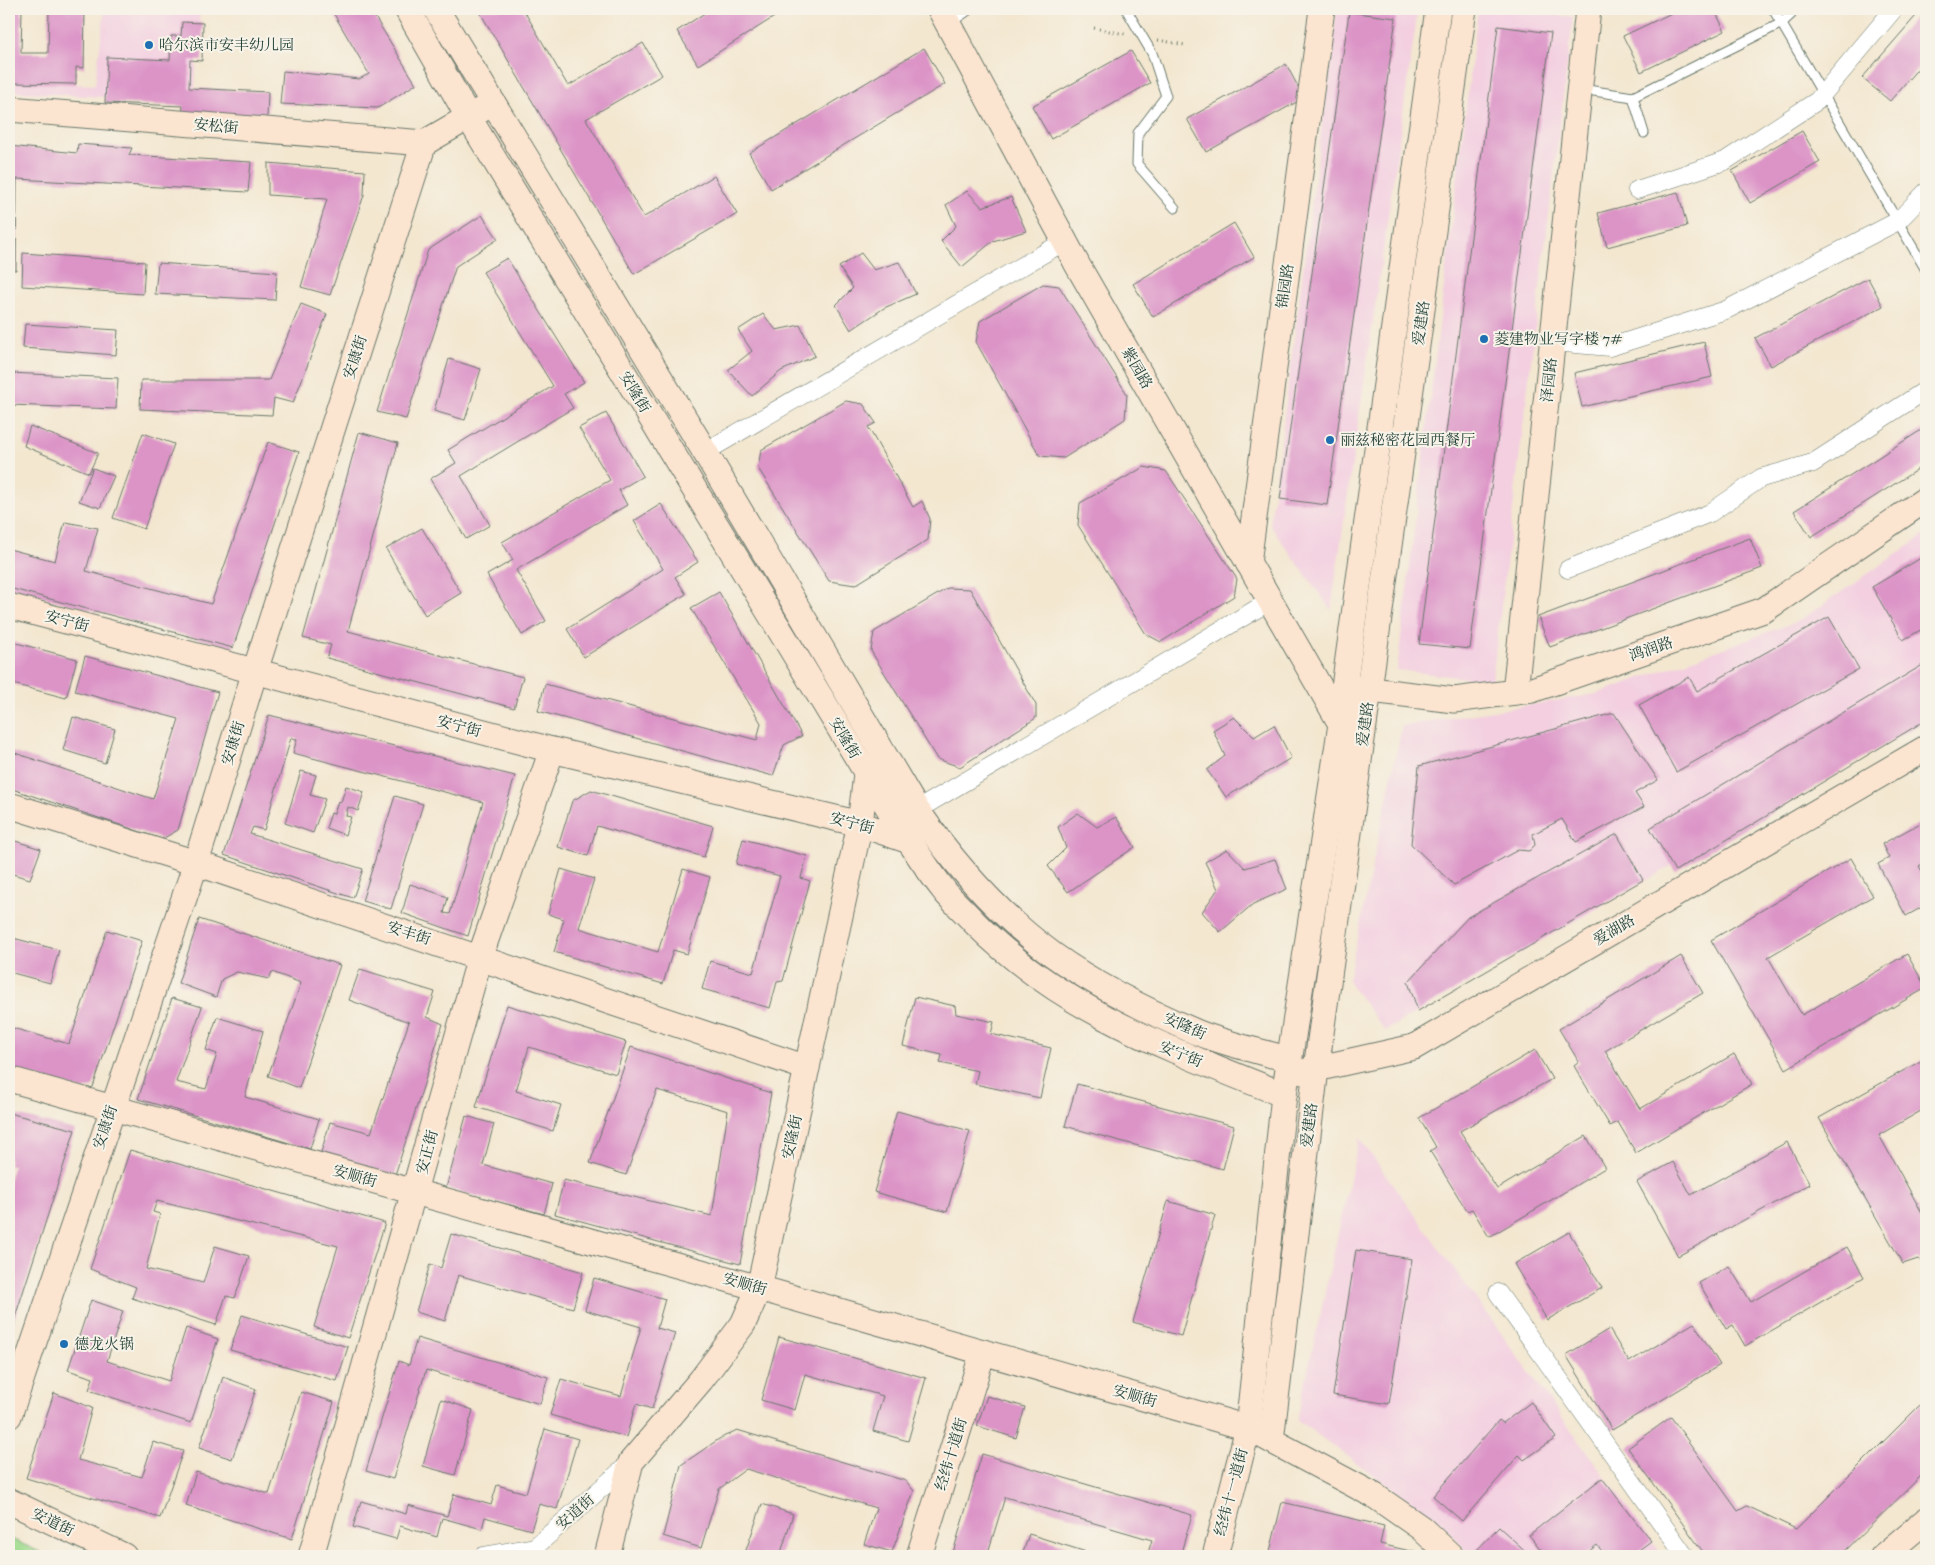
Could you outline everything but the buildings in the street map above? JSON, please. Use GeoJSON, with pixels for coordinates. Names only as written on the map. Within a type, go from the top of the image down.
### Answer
{"type":"FeatureCollection","features":[{"type":"Feature","properties":{"kind":"street","name":"安隆街"},"geometry":{"type":"LineString","coordinates":[[407,9],[469,118],[866,772]]}},
{"type":"Feature","properties":{"kind":"street","name":"安隆街"},"geometry":{"type":"LineString","coordinates":[[436,9],[705,452],[872,731],[917,810],[949,855],[989,898],[1052,954],[1136,1003],[1287,1077]]}},
{"type":"Feature","properties":{"kind":"street","name":"锦园路"},"geometry":{"type":"LineString","coordinates":[[1248,563],[1322,9]]}},
{"type":"Feature","properties":{"kind":"street","name":"爱建路"},"geometry":{"type":"LineString","coordinates":[[1248,1428],[1287,1077],[1341,724],[1344,687],[1438,9]]}},
{"type":"Feature","properties":{"kind":"street","name":"爱建路"},"geometry":{"type":"LineString","coordinates":[[1271,1440],[1316,1069],[1464,9]]}},
{"type":"Feature","properties":{"kind":"street","name":"泽园路"},"geometry":{"type":"LineString","coordinates":[[1515,692],[1588,9]]}},
{"type":"Feature","properties":{"kind":"street"},"geometry":{"type":"LineString","coordinates":[[1637,190],[1725,161],[1817,101],[1894,9]]}},
{"type":"Feature","properties":{"kind":"street","name":"紫园路"},"geometry":{"type":"LineString","coordinates":[[944,16],[1065,241],[1341,724]]}},
{"type":"Feature","properties":{"kind":"street"},"geometry":{"type":"LineString","coordinates":[[424,143],[493,103]]}},
{"type":"Feature","properties":{"kind":"street","name":"安松街"},"geometry":{"type":"LineString","coordinates":[[9,109],[424,143]]}},
{"type":"Feature","properties":{"kind":"street","name":"安康街"},"geometry":{"type":"LineString","coordinates":[[9,1416],[196,863],[255,671],[424,143]]}},
{"type":"Feature","properties":{"kind":"street"},"geometry":{"type":"LineString","coordinates":[[1553,342],[1610,347],[1726,310],[1898,221],[1926,192]]}},
{"type":"Feature","properties":{"kind":"street"},"geometry":{"type":"LineString","coordinates":[[705,452],[1065,241]]}},
{"type":"Feature","properties":{"kind":"street"},"geometry":{"type":"LineString","coordinates":[[1568,569],[1710,513],[1761,478],[1813,463],[1926,390]]}},
{"type":"Feature","properties":{"kind":"street","name":"鸿润路"},"geometry":{"type":"LineString","coordinates":[[1344,687],[1454,700],[1541,687],[1764,610],[1926,499]]}},
{"type":"Feature","properties":{"kind":"street"},"geometry":{"type":"LineString","coordinates":[[917,810],[1270,601]]}},
{"type":"Feature","properties":{"kind":"street","name":"安宁街"},"geometry":{"type":"LineString","coordinates":[[9,606],[552,750],[860,824],[909,841]]}},
{"type":"Feature","properties":{"kind":"street","name":"安隆街"},"geometry":{"type":"LineString","coordinates":[[631,1462],[701,1380],[743,1324],[759,1288],[860,824],[872,731]]}},
{"type":"Feature","properties":{"kind":"street","name":"爱湖路"},"geometry":{"type":"LineString","coordinates":[[1287,1077],[1414,1047],[1926,748]]}},
{"type":"Feature","properties":{"kind":"street","name":"安正街"},"geometry":{"type":"LineString","coordinates":[[311,1556],[416,1193],[480,957],[552,750]]}},
{"type":"Feature","properties":{"kind":"street","name":"安宁街"},"geometry":{"type":"LineString","coordinates":[[866,772],[909,841],[947,894],[994,942],[1063,995],[1144,1038],[1287,1077]]}},
{"type":"Feature","properties":{"kind":"street","name":"安丰街"},"geometry":{"type":"LineString","coordinates":[[9,805],[196,863],[807,1068]]}},
{"type":"Feature","properties":{"kind":"street","name":"安顺街"},"geometry":{"type":"LineString","coordinates":[[9,1078],[759,1288],[1248,1428],[1375,1496],[1421,1528],[1451,1556]]}},
{"type":"Feature","properties":{"kind":"street"},"geometry":{"type":"LineString","coordinates":[[1498,1293],[1685,1556]]}},
{"type":"Feature","properties":{"kind":"street","name":"经纬十道街"},"geometry":{"type":"LineString","coordinates":[[919,1556],[983,1352]]}},
{"type":"Feature","properties":{"kind":"street","name":"经纬十一道街"},"geometry":{"type":"LineString","coordinates":[[1214,1556],[1248,1428]]}},
{"type":"Feature","properties":{"kind":"street"},"geometry":{"type":"LineString","coordinates":[[607,1556],[631,1462]]}},
{"type":"Feature","properties":{"kind":"street","name":"安道街"},"geometry":{"type":"LineString","coordinates":[[483,1556],[535,1547],[631,1462]]}},
{"type":"Feature","properties":{"kind":"street","name":"安道街"},"geometry":{"type":"LineString","coordinates":[[9,1501],[124,1556]]}},
{"type":"Feature","properties":{"kind":"street"},"geometry":{"type":"LineString","coordinates":[[1883,1556],[1926,1520]]}},
{"type":"Feature","properties":{"kind":"lane"},"geometry":{"type":"LineString","coordinates":[[944,16],[970,9]]}},
{"type":"Feature","properties":{"kind":"lane"},"geometry":{"type":"LineString","coordinates":[[1126,9],[1152,53],[1166,96],[1138,133],[1137,164],[1175,208]]}},
{"type":"Feature","properties":{"kind":"lane"},"geometry":{"type":"LineString","coordinates":[[1773,9],[1926,270]]}},
{"type":"Feature","properties":{"kind":"lane"},"geometry":{"type":"LineString","coordinates":[[1580,88],[1632,97],[1782,23],[1797,9]]}},
{"type":"Feature","properties":{"kind":"lane"},"geometry":{"type":"LineString","coordinates":[[1632,97],[1644,133]]}},
{"type":"Feature","properties":{"kind":"shaded area","name":"哈尔滨市安丰幼儿园"},"geometry":{"type":"Polygon","coordinates":[[[105,9],[200,9],[194,103],[9,91],[9,81],[95,85],[105,9]]]}},
{"type":"Feature","properties":{"kind":"shaded area"},"geometry":{"type":"Polygon","coordinates":[[[1337,9],[1418,9],[1331,610],[1270,525],[1337,9]]]}},
{"type":"Feature","properties":{"kind":"shaded area"},"geometry":{"type":"Polygon","coordinates":[[[1478,9],[1503,9],[1573,17],[1492,681],[1397,670],[1478,9]]]}},
{"type":"Feature","properties":{"kind":"shaded area"},"geometry":{"type":"Polygon","coordinates":[[[1926,534],[1926,719],[1385,1031],[1348,981],[1402,726],[1596,694],[1799,621],[1926,534]]]}},
{"type":"Feature","properties":{"kind":"shaded area"},"geometry":{"type":"Polygon","coordinates":[[[1359,1138],[1663,1556],[1471,1556],[1443,1525],[1297,1420],[1359,1138]]]}},
{"type":"Feature","properties":{"kind":"green space"},"geometry":{"type":"Polygon","coordinates":[[[9,1538],[49,1556],[9,1556],[9,1538]]]}},
{"type":"Feature","properties":{"kind":"place","name":"哈尔滨市安丰幼儿园"},"geometry":{"type":"Point","coordinates":[149,45]}},
{"type":"Feature","properties":{"kind":"place","name":"菱建物业写字楼 7#"},"geometry":{"type":"Point","coordinates":[1484,339]}},
{"type":"Feature","properties":{"kind":"place","name":"丽兹秘密花园西餐厅"},"geometry":{"type":"Point","coordinates":[1330,440]}},
{"type":"Feature","properties":{"kind":"place","name":"德龙火锅"},"geometry":{"type":"Point","coordinates":[64,1344]}}]}
